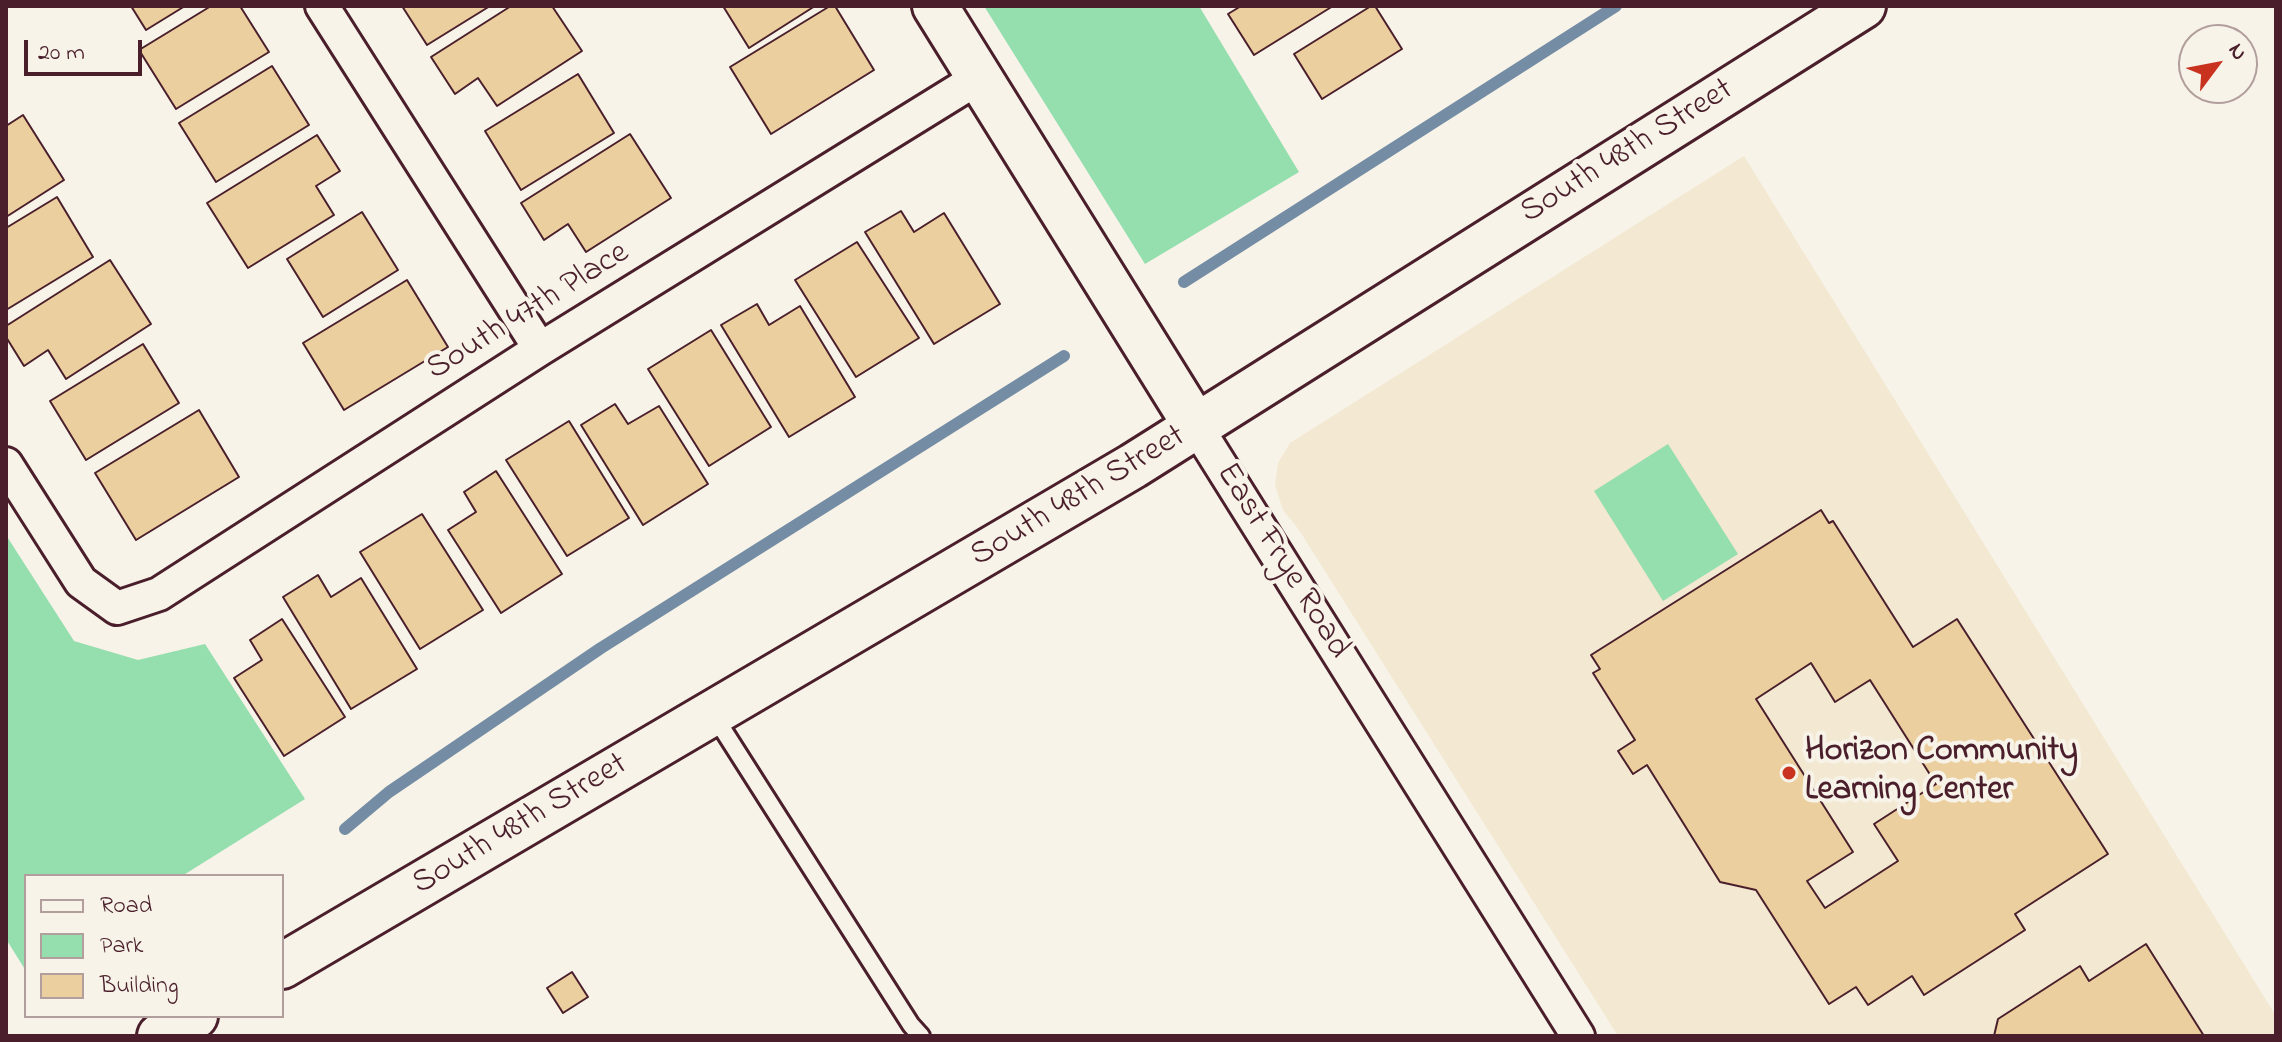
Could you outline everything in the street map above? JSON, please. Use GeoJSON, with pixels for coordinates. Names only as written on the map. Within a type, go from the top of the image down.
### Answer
{"type":"FeatureCollection","features":[{"type":"Feature","properties":{"kind":"street"},"geometry":{"type":"LineString","coordinates":[[322,6],[540,349]]}},
{"type":"Feature","properties":{"kind":"street","name":"East Frye Road"},"geometry":{"type":"LineString","coordinates":[[935,6],[1578,1036]]}},
{"type":"Feature","properties":{"kind":"street","name":"South 48th Street"},"geometry":{"type":"LineString","coordinates":[[284,965],[942,581],[1196,426],[1863,6]]}},
{"type":"Feature","properties":{"kind":"street","name":"South 47th Place"},"geometry":{"type":"LineString","coordinates":[[6,464],[81,582],[117,608],[159,594],[540,349],[980,77]]}},
{"type":"Feature","properties":{"kind":"street"},"geometry":{"type":"LineString","coordinates":[[160,1036],[192,1018]]}},
{"type":"Feature","properties":{"kind":"lane"},"geometry":{"type":"LineString","coordinates":[[712,713],[921,1036]]}},
{"type":"Feature","properties":{"kind":"shaded area","name":"Horizon Community Learning Center"},"geometry":{"type":"Polygon","coordinates":[[[1744,156],[2276,1016],[2276,1036],[1618,1036],[1299,530],[1283,510],[1275,485],[1278,463],[1290,443],[1744,156]]]}},
{"type":"Feature","properties":{"kind":"green space"},"geometry":{"type":"Polygon","coordinates":[[[984,6],[1199,6],[1299,172],[1145,264],[984,6]]]}},
{"type":"Feature","properties":{"kind":"green space"},"geometry":{"type":"Polygon","coordinates":[[[1668,444],[1738,554],[1663,601],[1594,491],[1668,444]]]}},
{"type":"Feature","properties":{"kind":"green space"},"geometry":{"type":"Polygon","coordinates":[[[6,535],[74,641],[138,660],[205,644],[305,799],[185,874],[24,874],[24,968],[6,939],[6,535]]]}},
{"type":"Feature","properties":{"kind":"building"},"geometry":{"type":"Polygon","coordinates":[[[131,6],[185,6],[146,30],[131,6]]]}},
{"type":"Feature","properties":{"kind":"building"},"geometry":{"type":"Polygon","coordinates":[[[211,6],[240,6],[269,52],[176,109],[139,50],[211,6]]]}},
{"type":"Feature","properties":{"kind":"building"},"geometry":{"type":"Polygon","coordinates":[[[402,6],[490,6],[427,45],[402,6]]]}},
{"type":"Feature","properties":{"kind":"building"},"geometry":{"type":"Polygon","coordinates":[[[511,6],[552,6],[582,51],[497,106],[478,78],[455,94],[431,57],[511,6]]]}},
{"type":"Feature","properties":{"kind":"building"},"geometry":{"type":"Polygon","coordinates":[[[723,6],[815,6],[749,48],[723,6]]]}},
{"type":"Feature","properties":{"kind":"building"},"geometry":{"type":"Polygon","coordinates":[[[830,6],[835,6],[874,70],[771,134],[730,67],[830,6]]]}},
{"type":"Feature","properties":{"kind":"building"},"geometry":{"type":"Polygon","coordinates":[[[1241,6],[1333,6],[1254,55],[1228,14],[1241,6]]]}},
{"type":"Feature","properties":{"kind":"building"},"geometry":{"type":"Polygon","coordinates":[[[1375,6],[1402,49],[1322,99],[1294,54],[1375,6]]]}},
{"type":"Feature","properties":{"kind":"building"},"geometry":{"type":"Polygon","coordinates":[[[272,66],[309,125],[216,182],[179,123],[272,66]]]}},
{"type":"Feature","properties":{"kind":"building"},"geometry":{"type":"Polygon","coordinates":[[[578,74],[614,133],[521,190],[485,131],[578,74]]]}},
{"type":"Feature","properties":{"kind":"building"},"geometry":{"type":"Polygon","coordinates":[[[23,115],[64,180],[6,217],[6,126],[23,115]]]}},
{"type":"Feature","properties":{"kind":"building"},"geometry":{"type":"Polygon","coordinates":[[[630,134],[671,198],[586,252],[568,224],[544,240],[521,203],[630,134]]]}},
{"type":"Feature","properties":{"kind":"building"},"geometry":{"type":"Polygon","coordinates":[[[317,135],[340,171],[316,186],[334,215],[248,268],[207,203],[317,135]]]}},
{"type":"Feature","properties":{"kind":"building"},"geometry":{"type":"Polygon","coordinates":[[[57,197],[93,257],[6,310],[6,228],[57,197]]]}},
{"type":"Feature","properties":{"kind":"building"},"geometry":{"type":"Polygon","coordinates":[[[901,211],[914,232],[944,213],[1000,304],[934,344],[865,232],[901,211]]]}},
{"type":"Feature","properties":{"kind":"building"},"geometry":{"type":"Polygon","coordinates":[[[362,212],[398,270],[323,317],[287,259],[362,212]]]}},
{"type":"Feature","properties":{"kind":"building"},"geometry":{"type":"Polygon","coordinates":[[[857,242],[919,338],[856,377],[795,280],[857,242]]]}},
{"type":"Feature","properties":{"kind":"building"},"geometry":{"type":"Polygon","coordinates":[[[110,260],[151,324],[66,379],[48,350],[24,366],[6,337],[6,326],[110,260]]]}},
{"type":"Feature","properties":{"kind":"building"},"geometry":{"type":"Polygon","coordinates":[[[407,280],[448,347],[344,410],[303,343],[407,280]]]}},
{"type":"Feature","properties":{"kind":"building"},"geometry":{"type":"Polygon","coordinates":[[[757,304],[769,325],[800,306],[855,397],[789,437],[721,325],[757,304]]]}},
{"type":"Feature","properties":{"kind":"building"},"geometry":{"type":"Polygon","coordinates":[[[711,330],[771,427],[709,466],[648,369],[711,330]]]}},
{"type":"Feature","properties":{"kind":"building"},"geometry":{"type":"Polygon","coordinates":[[[143,344],[179,403],[86,460],[50,401],[143,344]]]}},
{"type":"Feature","properties":{"kind":"building"},"geometry":{"type":"Polygon","coordinates":[[[615,404],[628,424],[659,406],[708,484],[643,525],[581,425],[615,404]]]}},
{"type":"Feature","properties":{"kind":"building"},"geometry":{"type":"Polygon","coordinates":[[[199,410],[239,477],[136,540],[95,473],[199,410]]]}},
{"type":"Feature","properties":{"kind":"building"},"geometry":{"type":"Polygon","coordinates":[[[569,421],[629,518],[567,556],[506,460],[569,421]]]}},
{"type":"Feature","properties":{"kind":"building"},"geometry":{"type":"Polygon","coordinates":[[[496,471],[562,574],[501,613],[448,530],[476,512],[464,492],[496,471]]]}},
{"type":"Feature","properties":{"kind":"building"},"geometry":{"type":"Polygon","coordinates":[[[1821,510],[1829,523],[1833,521],[1913,647],[1957,619],[2108,854],[2015,914],[2025,930],[1924,995],[1912,976],[1868,1005],[1856,987],[1829,1004],[1756,890],[1720,882],[1647,765],[1633,774],[1618,751],[1635,740],[1593,673],[1600,669],[1591,655],[1821,510]],[[1811,663],[1756,699],[1853,852],[1807,881],[1825,908],[1898,861],[1874,824],[1936,784],[1870,680],[1835,702],[1811,663]]]}},
{"type":"Feature","properties":{"kind":"building"},"geometry":{"type":"Polygon","coordinates":[[[422,514],[483,610],[420,649],[360,552],[422,514]]]}},
{"type":"Feature","properties":{"kind":"building"},"geometry":{"type":"Polygon","coordinates":[[[318,575],[331,597],[361,578],[417,669],[351,709],[283,597],[318,575]]]}},
{"type":"Feature","properties":{"kind":"building"},"geometry":{"type":"Polygon","coordinates":[[[282,619],[345,717],[284,756],[234,678],[262,660],[250,640],[282,619]]]}},
{"type":"Feature","properties":{"kind":"building"},"geometry":{"type":"Polygon","coordinates":[[[2146,944],[2204,1036],[1994,1036],[1998,1019],[2080,966],[2089,981],[2146,944]]]}},
{"type":"Feature","properties":{"kind":"building"},"geometry":{"type":"Polygon","coordinates":[[[572,972],[588,997],[563,1013],[547,988],[572,972]]]}},
{"type":"Feature","properties":{"kind":"waterway"},"geometry":{"type":"LineString","coordinates":[[1184,282],[1616,6]]}},
{"type":"Feature","properties":{"kind":"waterway"},"geometry":{"type":"LineString","coordinates":[[345,829],[389,792],[601,648],[1064,356]]}},
{"type":"Feature","properties":{"kind":"place","name":"Horizon Community Learning Center"},"geometry":{"type":"Point","coordinates":[1789,773]}}]}
